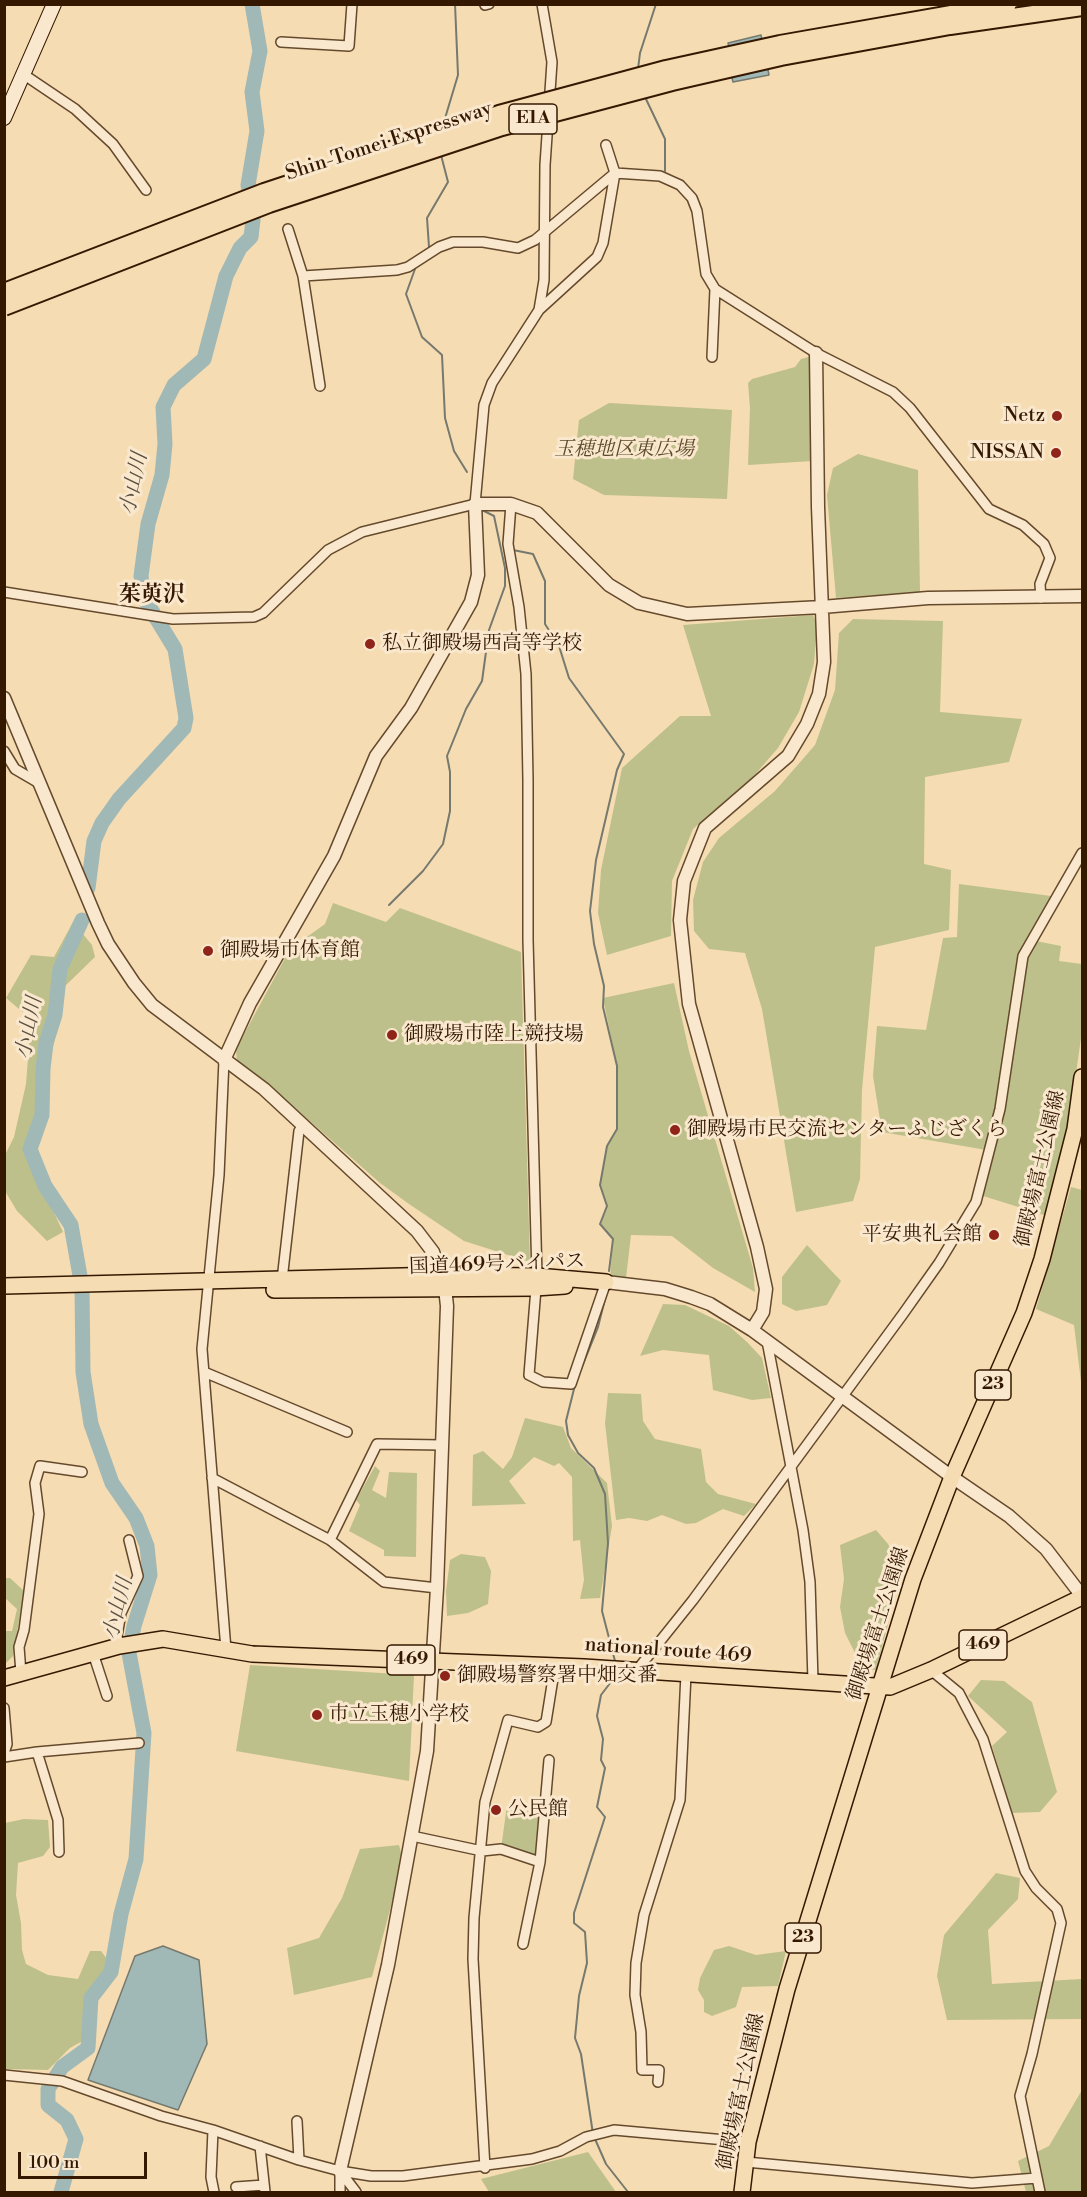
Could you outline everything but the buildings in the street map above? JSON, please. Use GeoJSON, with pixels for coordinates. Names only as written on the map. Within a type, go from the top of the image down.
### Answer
{"type":"FeatureCollection","features":[{"type":"Feature","properties":{"kind":"highway","name":"Shin-Tomei Expressway"},"geometry":{"type":"LineString","coordinates":[[4,292],[264,192],[499,114],[666,69],[780,44],[1008,4]]}},
{"type":"Feature","properties":{"kind":"highway","name":"Shin-Tomei Expressway"},"geometry":{"type":"LineString","coordinates":[[4,306],[269,204],[502,127],[672,82],[781,57],[950,26],[1083,7]]}},
{"type":"Feature","properties":{"kind":"main road"},"geometry":{"type":"LineString","coordinates":[[4,118],[54,4]]}},
{"type":"Feature","properties":{"kind":"main road","name":"御殿場富士公園線"},"geometry":{"type":"LineString","coordinates":[[742,2193],[748,2142],[787,1989],[913,1579],[952,1477],[1024,1313],[1042,1259],[1075,1129],[1083,1077]]}},
{"type":"Feature","properties":{"kind":"main road","name":"国道469号バイパス"},"geometry":{"type":"LineString","coordinates":[[206,1286],[282,1280],[606,1282]]}},
{"type":"Feature","properties":{"kind":"main road","name":"国道469号バイパス"},"geometry":{"type":"LineString","coordinates":[[4,1294],[87,1288],[443,1282]]}},
{"type":"Feature","properties":{"kind":"main road","name":"国道469号バイパス"},"geometry":{"type":"LineString","coordinates":[[4,1286],[70,1289]]}},
{"type":"Feature","properties":{"kind":"main road","name":"national route 469"},"geometry":{"type":"LineString","coordinates":[[127,1644],[163,1639],[226,1650],[637,1670],[890,1687],[931,1670],[1083,1596]]}},
{"type":"Feature","properties":{"kind":"main road","name":"469"},"geometry":{"type":"LineString","coordinates":[[4,1678],[127,1644]]}},
{"type":"Feature","properties":{"kind":"street"},"geometry":{"type":"LineString","coordinates":[[281,42],[349,46],[352,4]]}},
{"type":"Feature","properties":{"kind":"street"},"geometry":{"type":"LineString","coordinates":[[539,310],[544,280],[545,165],[552,62],[542,4]]}},
{"type":"Feature","properties":{"kind":"street"},"geometry":{"type":"LineString","coordinates":[[23,74],[75,109],[118,148],[146,190]]}},
{"type":"Feature","properties":{"kind":"street"},"geometry":{"type":"LineString","coordinates":[[226,1650],[202,1349],[206,1286],[219,1175],[224,1060],[250,1003],[334,856],[376,756],[411,708],[471,602],[478,575],[475,504],[484,405],[492,383],[539,310],[597,256],[603,243],[615,173],[606,145]]}},
{"type":"Feature","properties":{"kind":"street"},"geometry":{"type":"LineString","coordinates":[[303,276],[397,270],[408,267],[453,242],[483,242],[518,248],[545,235],[615,173],[660,176],[680,185],[692,198],[697,211],[706,274],[715,289],[816,353],[893,392],[910,408],[989,509],[1034,532],[1050,558],[1040,584],[1041,598]]}},
{"type":"Feature","properties":{"kind":"street"},"geometry":{"type":"LineString","coordinates":[[288,229],[303,276],[320,386]]}},
{"type":"Feature","properties":{"kind":"street"},"geometry":{"type":"LineString","coordinates":[[712,357],[715,289]]}},
{"type":"Feature","properties":{"kind":"street"},"geometry":{"type":"LineString","coordinates":[[752,1330],[763,1312],[766,1289],[757,1246],[691,1016],[680,920],[684,881],[705,828],[788,756],[807,724],[819,694],[824,663],[816,353]]}},
{"type":"Feature","properties":{"kind":"street"},"geometry":{"type":"LineString","coordinates":[[4,592],[173,619],[254,617],[263,614],[328,550],[362,532],[475,504],[511,504],[537,513],[551,524],[593,571],[609,585],[639,603],[687,614],[822,607],[928,598],[1083,596]]}},
{"type":"Feature","properties":{"kind":"street"},"geometry":{"type":"LineString","coordinates":[[511,504],[509,549],[526,674],[528,940],[536,1282],[529,1375],[543,1382],[571,1384],[606,1282],[665,1289],[710,1304],[752,1330],[841,1397],[1009,1516],[1038,1542],[1083,1596]]}},
{"type":"Feature","properties":{"kind":"street"},"geometry":{"type":"LineString","coordinates":[[4,698],[98,923],[121,964],[152,1005],[264,1089],[417,1231],[433,1252],[443,1282],[447,1306],[437,1588],[427,1751],[388,1965],[340,2171],[340,2193]]}},
{"type":"Feature","properties":{"kind":"street"},"geometry":{"type":"LineString","coordinates":[[4,751],[15,769],[39,783]]}},
{"type":"Feature","properties":{"kind":"street"},"geometry":{"type":"LineString","coordinates":[[637,1670],[693,1600],[939,1263],[976,1202],[1000,1109],[1023,956],[1083,853]]}},
{"type":"Feature","properties":{"kind":"street"},"geometry":{"type":"LineString","coordinates":[[282,1280],[299,1131],[303,1126]]}},
{"type":"Feature","properties":{"kind":"street"},"geometry":{"type":"LineString","coordinates":[[767,1341],[803,1530],[810,1582],[813,1681]]}},
{"type":"Feature","properties":{"kind":"street"},"geometry":{"type":"LineString","coordinates":[[204,1372],[347,1432]]}},
{"type":"Feature","properties":{"kind":"street"},"geometry":{"type":"LineString","coordinates":[[330,1540],[377,1444],[442,1445]]}},
{"type":"Feature","properties":{"kind":"street"},"geometry":{"type":"LineString","coordinates":[[21,1673],[19,1647],[24,1629],[39,1514],[35,1483],[40,1466],[82,1472]]}},
{"type":"Feature","properties":{"kind":"street"},"geometry":{"type":"LineString","coordinates":[[212,1478],[330,1540],[384,1582],[437,1588]]}},
{"type":"Feature","properties":{"kind":"street"},"geometry":{"type":"LineString","coordinates":[[127,1644],[117,1636],[121,1613],[138,1576],[129,1540]]}},
{"type":"Feature","properties":{"kind":"street"},"geometry":{"type":"LineString","coordinates":[[93,1653],[107,1696]]}},
{"type":"Feature","properties":{"kind":"street"},"geometry":{"type":"LineString","coordinates":[[484,2168],[473,1959],[474,1918],[485,1802],[508,1720],[538,1727],[546,1722],[555,1666]]}},
{"type":"Feature","properties":{"kind":"street"},"geometry":{"type":"LineString","coordinates":[[931,1670],[959,1693],[979,1732],[1025,1871],[1036,1888],[1057,1909],[1060,1923],[1032,2054],[1020,2096],[1040,2193]]}},
{"type":"Feature","properties":{"kind":"street"},"geometry":{"type":"LineString","coordinates":[[658,2082],[658,2070],[642,2070],[641,2032],[635,1995],[636,1963],[644,1915],[680,1800],[686,1674]]}},
{"type":"Feature","properties":{"kind":"street"},"geometry":{"type":"LineString","coordinates":[[4,1708],[7,1744],[4,1755],[139,1743]]}},
{"type":"Feature","properties":{"kind":"street"},"geometry":{"type":"LineString","coordinates":[[37,1752],[58,1820],[58,1852]]}},
{"type":"Feature","properties":{"kind":"street"},"geometry":{"type":"LineString","coordinates":[[523,1944],[540,1862],[549,1760]]}},
{"type":"Feature","properties":{"kind":"street"},"geometry":{"type":"LineString","coordinates":[[412,1836],[482,1851],[501,1850],[540,1862]]}},
{"type":"Feature","properties":{"kind":"street"},"geometry":{"type":"LineString","coordinates":[[4,2075],[60,2080],[161,2116],[213,2130],[299,2160],[340,2171],[371,2176],[403,2176],[484,2168],[532,2159],[560,2151],[586,2137],[614,2130],[748,2142]]}},
{"type":"Feature","properties":{"kind":"street"},"geometry":{"type":"LineString","coordinates":[[297,2121],[299,2160]]}},
{"type":"Feature","properties":{"kind":"street"},"geometry":{"type":"LineString","coordinates":[[213,2130],[211,2177],[214,2193]]}},
{"type":"Feature","properties":{"kind":"street"},"geometry":{"type":"LineString","coordinates":[[236,2187],[264,2189],[260,2146]]}},
{"type":"Feature","properties":{"kind":"street"},"geometry":{"type":"LineString","coordinates":[[746,2162],[972,2183],[1037,2178]]}},
{"type":"Feature","properties":{"kind":"street"},"geometry":{"type":"LineString","coordinates":[[340,2171],[356,2193]]}},
{"type":"Feature","properties":{"kind":"green space"},"geometry":{"type":"Polygon","coordinates":[[[812,356],[813,461],[748,465],[750,408],[748,383],[752,379],[795,367],[801,359],[812,356]]]}},
{"type":"Feature","properties":{"kind":"green space","name":"玉穂地区東広場"},"geometry":{"type":"Polygon","coordinates":[[[609,403],[732,410],[727,499],[604,495],[573,479],[579,420],[609,403]]]}},
{"type":"Feature","properties":{"kind":"green space"},"geometry":{"type":"Polygon","coordinates":[[[858,454],[918,470],[920,592],[836,598],[827,495],[833,468],[858,454]]]}},
{"type":"Feature","properties":{"kind":"green space"},"geometry":{"type":"Polygon","coordinates":[[[813,615],[817,626],[814,664],[799,712],[778,748],[752,778],[693,829],[672,881],[671,936],[607,955],[598,913],[601,870],[622,768],[680,716],[711,716],[683,625],[813,615]]]}},
{"type":"Feature","properties":{"kind":"green space"},"geometry":{"type":"Polygon","coordinates":[[[853,619],[943,621],[940,712],[1022,719],[1009,762],[925,777],[924,864],[951,870],[949,930],[875,947],[862,1090],[860,1179],[853,1201],[796,1212],[762,1009],[745,953],[709,949],[694,931],[693,900],[703,862],[719,838],[775,791],[815,745],[835,690],[839,633],[853,619]]]}},
{"type":"Feature","properties":{"kind":"green space"},"geometry":{"type":"Polygon","coordinates":[[[959,884],[1051,896],[1026,939],[1061,946],[1059,961],[1082,964],[1082,1031],[1067,1137],[1047,1216],[980,1195],[992,1151],[882,1132],[873,1076],[877,1026],[926,1030],[943,938],[957,937],[959,884]]]}},
{"type":"Feature","properties":{"kind":"green space"},"geometry":{"type":"Polygon","coordinates":[[[333,903],[386,922],[400,908],[521,952],[530,1262],[464,1241],[409,1204],[380,1183],[270,1086],[237,1062],[236,1049],[290,949],[325,924],[333,903]]]}},
{"type":"Feature","properties":{"kind":"green space"},"geometry":{"type":"Polygon","coordinates":[[[73,922],[92,945],[95,957],[63,988],[57,1030],[28,1156],[63,1232],[47,1241],[17,1211],[5,1191],[5,1155],[14,1137],[26,1084],[31,1019],[6,998],[31,955],[54,957],[73,922]]]}},
{"type":"Feature","properties":{"kind":"green space"},"geometry":{"type":"Polygon","coordinates":[[[674,983],[689,1051],[753,1268],[755,1292],[713,1268],[672,1236],[631,1235],[626,1278],[610,1278],[613,1239],[600,1224],[607,1206],[600,1185],[607,1146],[617,1129],[617,1066],[603,998],[674,983]]]}},
{"type":"Feature","properties":{"kind":"green space"},"geometry":{"type":"Polygon","coordinates":[[[1071,1187],[1082,1190],[1082,1390],[1074,1325],[1036,1309],[1071,1187]]]}},
{"type":"Feature","properties":{"kind":"green space"},"geometry":{"type":"Polygon","coordinates":[[[807,1245],[841,1281],[827,1305],[796,1311],[782,1304],[782,1277],[807,1245]]]}},
{"type":"Feature","properties":{"kind":"green space"},"geometry":{"type":"Polygon","coordinates":[[[663,1304],[685,1305],[729,1326],[762,1358],[771,1398],[752,1400],[713,1390],[709,1355],[663,1350],[640,1356],[663,1304]]]}},
{"type":"Feature","properties":{"kind":"green space"},"geometry":{"type":"Polygon","coordinates":[[[608,1393],[641,1394],[643,1421],[655,1439],[701,1449],[706,1482],[718,1494],[756,1504],[744,1516],[723,1509],[696,1523],[686,1524],[662,1515],[647,1521],[629,1518],[616,1520],[605,1423],[608,1393]]]}},
{"type":"Feature","properties":{"kind":"green space"},"geometry":{"type":"Polygon","coordinates":[[[525,1418],[563,1427],[571,1448],[607,1483],[612,1526],[600,1598],[580,1599],[584,1580],[580,1540],[573,1541],[572,1477],[559,1463],[554,1466],[534,1457],[509,1481],[526,1504],[472,1506],[473,1455],[483,1451],[503,1469],[512,1457],[525,1418]]]}},
{"type":"Feature","properties":{"kind":"green space"},"geometry":{"type":"Polygon","coordinates":[[[375,1466],[380,1471],[372,1490],[386,1498],[389,1472],[417,1473],[416,1557],[384,1556],[384,1550],[349,1531],[360,1505],[356,1500],[375,1466]]]}},
{"type":"Feature","properties":{"kind":"green space"},"geometry":{"type":"Polygon","coordinates":[[[876,1530],[888,1544],[902,1571],[876,1670],[863,1669],[845,1633],[840,1607],[844,1579],[840,1545],[876,1530]]]}},
{"type":"Feature","properties":{"kind":"green space"},"geometry":{"type":"Polygon","coordinates":[[[461,1554],[485,1557],[491,1571],[488,1604],[468,1613],[447,1616],[446,1591],[450,1560],[461,1554]]]}},
{"type":"Feature","properties":{"kind":"green space"},"geometry":{"type":"Polygon","coordinates":[[[5,1578],[10,1578],[24,1591],[13,1656],[5,1664],[4,1631],[12,1631],[17,1609],[5,1598],[5,1578]]]}},
{"type":"Feature","properties":{"kind":"green space"},"geometry":{"type":"Polygon","coordinates":[[[250,1665],[414,1675],[409,1781],[236,1751],[250,1665]]]}},
{"type":"Feature","properties":{"kind":"green space"},"geometry":{"type":"Polygon","coordinates":[[[981,1680],[1004,1681],[1032,1702],[1057,1792],[1040,1812],[1012,1813],[992,1746],[1007,1732],[968,1696],[981,1680]]]}},
{"type":"Feature","properties":{"kind":"green space"},"geometry":{"type":"Polygon","coordinates":[[[507,1805],[544,1815],[540,1862],[501,1849],[507,1805]]]}},
{"type":"Feature","properties":{"kind":"green space"},"geometry":{"type":"Polygon","coordinates":[[[24,1819],[48,1820],[50,1847],[43,1856],[18,1863],[16,1895],[21,1923],[22,1950],[26,1964],[48,1975],[78,1979],[90,1951],[101,1951],[110,1963],[87,2002],[88,2038],[70,2048],[48,2070],[5,2069],[5,1823],[24,1819]]]}},
{"type":"Feature","properties":{"kind":"green space"},"geometry":{"type":"Polygon","coordinates":[[[399,1845],[403,1861],[372,1977],[294,1995],[287,1948],[319,1938],[342,1898],[360,1849],[399,1845]]]}},
{"type":"Feature","properties":{"kind":"green space"},"geometry":{"type":"Polygon","coordinates":[[[996,1873],[1020,1878],[1018,1899],[988,1930],[992,1984],[1082,1979],[1082,2019],[947,2020],[937,1976],[944,1935],[996,1873]]]}},
{"type":"Feature","properties":{"kind":"green space"},"geometry":{"type":"Polygon","coordinates":[[[729,1946],[756,1955],[786,1951],[778,1986],[742,1987],[736,2007],[712,2016],[704,2012],[704,2000],[698,1990],[700,1978],[714,1950],[729,1946]]]}},
{"type":"Feature","properties":{"kind":"green space"},"geometry":{"type":"Polygon","coordinates":[[[1082,2090],[1082,2192],[1026,2192],[1018,2161],[1049,2146],[1082,2090]]]}},
{"type":"Feature","properties":{"kind":"green space"},"geometry":{"type":"Polygon","coordinates":[[[588,2152],[616,2192],[489,2192],[481,2179],[588,2152]]]}},
{"type":"Feature","properties":{"kind":"water"},"geometry":{"type":"Polygon","coordinates":[[[761,35],[769,75],[733,82],[726,52],[730,51],[728,43],[761,35]]]}},
{"type":"Feature","properties":{"kind":"water"},"geometry":{"type":"Polygon","coordinates":[[[163,1946],[199,1960],[207,2044],[178,2110],[88,2080],[135,1956],[163,1946]]]}},
{"type":"Feature","properties":{"kind":"waterway","name":"小山川"},"geometry":{"type":"LineString","coordinates":[[88,888],[94,841],[102,823],[119,799],[184,728],[186,718],[175,649],[144,598],[141,576],[148,524],[162,475],[165,444],[163,407],[174,385],[204,359],[226,276],[240,248],[251,237],[253,220],[248,185],[257,131],[252,92],[260,51],[252,4]]}},
{"type":"Feature","properties":{"kind":"waterway"},"geometry":{"type":"LineString","coordinates":[[443,125],[458,75],[455,4]]}},
{"type":"Feature","properties":{"kind":"waterway"},"geometry":{"type":"LineString","coordinates":[[638,69],[640,53],[656,4]]}},
{"type":"Feature","properties":{"kind":"waterway"},"geometry":{"type":"LineString","coordinates":[[645,97],[665,139],[665,171]]}},
{"type":"Feature","properties":{"kind":"waterway"},"geometry":{"type":"LineString","coordinates":[[429,247],[427,218],[448,182],[441,155]]}},
{"type":"Feature","properties":{"kind":"waterway"},"geometry":{"type":"LineString","coordinates":[[415,269],[406,294],[422,337],[442,355],[445,418],[454,451],[467,472]]}},
{"type":"Feature","properties":{"kind":"waterway"},"geometry":{"type":"LineString","coordinates":[[389,905],[423,871],[443,844],[450,811],[450,772],[447,756],[466,709],[482,681],[489,630],[505,586],[505,568],[494,516],[484,511]]}},
{"type":"Feature","properties":{"kind":"waterway"},"geometry":{"type":"LineString","coordinates":[[513,550],[533,554],[545,581],[545,624],[559,646],[569,678],[624,754],[617,770],[596,860],[590,911],[594,944],[604,986],[603,1007],[617,1066],[617,1129],[607,1146],[600,1185],[607,1206],[600,1224],[613,1239],[609,1271]]}},
{"type":"Feature","properties":{"kind":"waterway","name":"小山川"},"geometry":{"type":"LineString","coordinates":[[61,2192],[76,2139],[67,2120],[48,2105],[48,2089],[62,2067],[88,2048],[91,1998],[111,1972],[121,1914],[136,1859],[144,1733],[129,1653],[134,1626],[150,1575],[147,1546],[136,1518],[112,1483],[91,1424],[83,1372],[82,1287],[71,1225],[45,1186],[30,1149],[42,1115],[46,1043],[55,1015],[60,969],[82,920]]}},
{"type":"Feature","properties":{"kind":"waterway"},"geometry":{"type":"LineString","coordinates":[[581,1369],[598,1327],[606,1295]]}},
{"type":"Feature","properties":{"kind":"waterway"},"geometry":{"type":"LineString","coordinates":[[575,1385],[566,1421],[568,1435],[578,1453],[594,1468],[605,1494],[608,1543],[602,1611],[615,1661]]}},
{"type":"Feature","properties":{"kind":"waterway"},"geometry":{"type":"LineString","coordinates":[[593,2134],[581,2054],[575,2038],[579,1996],[587,1963],[585,1932],[574,1923],[574,1913],[605,1817],[597,1807],[605,1768],[601,1760],[603,1739],[597,1716],[601,1695],[614,1678]]}},
{"type":"Feature","properties":{"kind":"waterway"},"geometry":{"type":"LineString","coordinates":[[595,2139],[606,2164],[628,2192]]}},
{"type":"Feature","properties":{"kind":"place","name":"Netz"},"geometry":{"type":"Point","coordinates":[1057,416]}},
{"type":"Feature","properties":{"kind":"place","name":"NISSAN"},"geometry":{"type":"Point","coordinates":[1056,453]}},
{"type":"Feature","properties":{"kind":"place","name":"私立御殿場西高等学校"},"geometry":{"type":"Point","coordinates":[370,644]}},
{"type":"Feature","properties":{"kind":"place","name":"御殿場市体育館"},"geometry":{"type":"Point","coordinates":[208,951]}},
{"type":"Feature","properties":{"kind":"place","name":"御殿場市陸上競技場"},"geometry":{"type":"Point","coordinates":[392,1035]}},
{"type":"Feature","properties":{"kind":"place","name":"御殿場市民交流センターふじざくら"},"geometry":{"type":"Point","coordinates":[675,1130]}},
{"type":"Feature","properties":{"kind":"place","name":"平安典礼会館"},"geometry":{"type":"Point","coordinates":[994,1235]}},
{"type":"Feature","properties":{"kind":"place","name":"御殿場警察署中畑交番"},"geometry":{"type":"Point","coordinates":[445,1676]}},
{"type":"Feature","properties":{"kind":"place","name":"市立玉穂小学校"},"geometry":{"type":"Point","coordinates":[317,1715]}},
{"type":"Feature","properties":{"kind":"place","name":"公民館"},"geometry":{"type":"Point","coordinates":[496,1810]}},
{"type":"Feature","properties":{"kind":"district","name":"茱萸沢"},"geometry":{"type":"Point","coordinates":[152,596]}}]}
